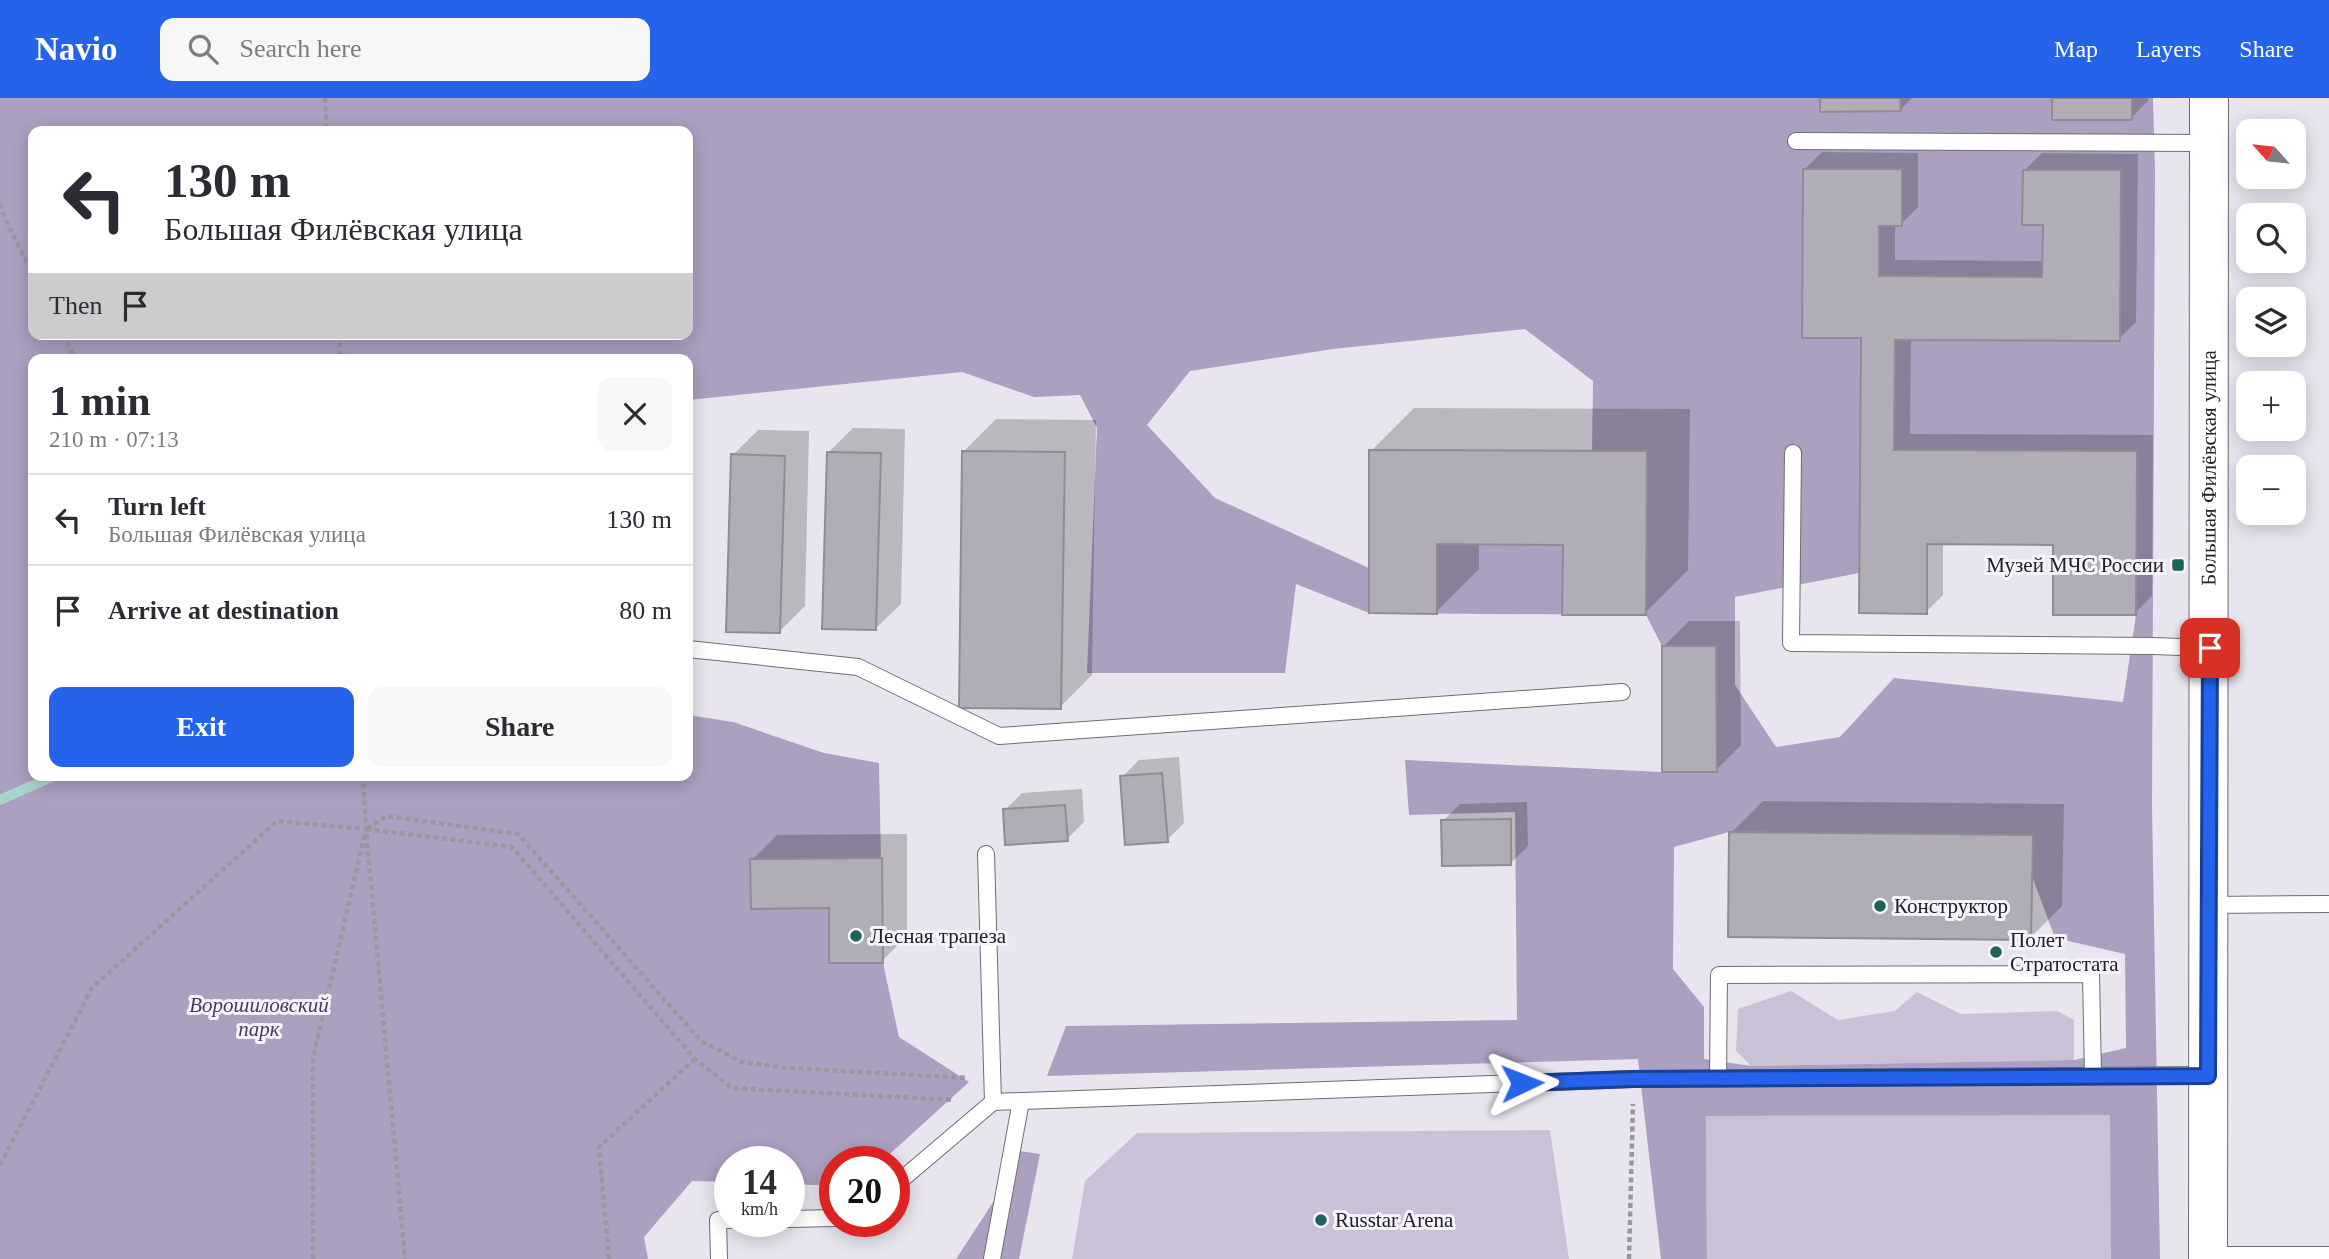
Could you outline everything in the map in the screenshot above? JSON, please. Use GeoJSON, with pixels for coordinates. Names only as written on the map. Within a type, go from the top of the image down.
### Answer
{"type":"FeatureCollection","features":[{"type":"Feature","properties":{"kind":"street","name":"Большая Филёвская улица"},"geometry":{"type":"LineString","coordinates":[[2208,1257],[2209,98]]}},
{"type":"Feature","properties":{"kind":"lane"},"geometry":{"type":"LineString","coordinates":[[1796,141],[2208,143]]}},
{"type":"Feature","properties":{"kind":"lane"},"geometry":{"type":"LineString","coordinates":[[1793,453],[1791,643],[2210,648]]}},
{"type":"Feature","properties":{"kind":"lane"},"geometry":{"type":"LineString","coordinates":[[693,650],[859,667],[999,736],[1622,692]]}},
{"type":"Feature","properties":{"kind":"lane"},"geometry":{"type":"LineString","coordinates":[[986,854],[993,1102]]}},
{"type":"Feature","properties":{"kind":"lane"},"geometry":{"type":"LineString","coordinates":[[2208,905],[2329,904]]}},
{"type":"Feature","properties":{"kind":"lane"},"geometry":{"type":"LineString","coordinates":[[1718,1078],[1718,975],[2091,974],[2093,1076]]}},
{"type":"Feature","properties":{"kind":"lane"},"geometry":{"type":"LineString","coordinates":[[910,1172],[993,1102],[1633,1079],[2208,1076]]}},
{"type":"Feature","properties":{"kind":"lane"},"geometry":{"type":"LineString","coordinates":[[992,1259],[1021,1101]]}},
{"type":"Feature","properties":{"kind":"lane"},"geometry":{"type":"LineString","coordinates":[[718,1237],[719,1259]]}},
{"type":"Feature","properties":{"kind":"lane"},"geometry":{"type":"LineString","coordinates":[[2208,1257],[2329,1255]]}},
{"type":"Feature","properties":{"kind":"path"},"geometry":{"type":"LineString","coordinates":[[325,98],[327,126]]}},
{"type":"Feature","properties":{"kind":"path"},"geometry":{"type":"LineString","coordinates":[[0,204],[28,264]]}},
{"type":"Feature","properties":{"kind":"path"},"geometry":{"type":"LineString","coordinates":[[363,781],[405,1259]]}},
{"type":"Feature","properties":{"kind":"path"},"geometry":{"type":"LineString","coordinates":[[313,1259],[313,1058],[366,829],[386,817],[518,834],[701,1041],[742,1062],[788,1068],[992,1080]]}},
{"type":"Feature","properties":{"kind":"path"},"geometry":{"type":"LineString","coordinates":[[0,1165],[92,988],[277,821],[512,847],[695,1059],[732,1088],[993,1102]]}},
{"type":"Feature","properties":{"kind":"path"},"geometry":{"type":"LineString","coordinates":[[609,1259],[599,1147],[695,1059]]}},
{"type":"Feature","properties":{"kind":"path"},"geometry":{"type":"LineString","coordinates":[[1629,1259],[1633,1079]]}},
{"type":"Feature","properties":{"kind":"shaded area"},"geometry":{"type":"Polygon","coordinates":[[[1791,991],[1838,1020],[1895,1011],[1917,992],[1961,1014],[2057,1011],[2074,1020],[2074,1060],[1751,1066],[1736,1051],[1738,1009],[1791,991]]]}},
{"type":"Feature","properties":{"kind":"shaded area"},"geometry":{"type":"Polygon","coordinates":[[[2111,1114],[2111,1259],[1707,1259],[1706,1116],[2111,1114]]]}},
{"type":"Feature","properties":{"kind":"shaded area","name":"Russtar Arena"},"geometry":{"type":"Polygon","coordinates":[[[1550,1130],[1569,1259],[1072,1259],[1085,1181],[1137,1133],[1550,1130]]]}},
{"type":"Feature","properties":{"kind":"green space","name":"Ворошиловский парк"},"geometry":{"type":"Polygon","coordinates":[[[0,98],[2153,98],[2155,170],[2152,807],[2160,1259],[2111,1259],[2110,1115],[1706,1116],[1707,1259],[1661,1259],[1638,1059],[1047,1076],[1066,1026],[1517,1020],[1515,812],[1409,815],[1405,760],[1662,772],[1662,646],[1646,615],[1369,613],[1296,584],[1285,673],[1087,673],[1097,428],[1080,395],[1034,397],[962,372],[693,399],[693,354],[28,354],[28,781],[693,781],[693,716],[733,722],[824,753],[879,763],[883,963],[899,1037],[969,1082],[899,1146],[819,1146],[819,1185],[805,1185],[805,1146],[714,1146],[714,1182],[692,1181],[644,1237],[648,1259],[0,1259],[0,98]],[[1525,329],[1333,349],[1190,371],[1147,425],[1215,498],[1369,568],[1592,450],[1593,381],[1525,329]],[[1928,544],[1927,614],[1859,613],[1859,573],[1735,597],[1735,685],[1776,747],[1840,737],[1894,678],[2123,702],[2136,615],[2053,615],[2053,545],[1928,544]],[[1729,832],[1674,847],[1673,969],[1704,1007],[1704,1059],[1751,1066],[2074,1060],[2126,1048],[2125,954],[2055,938],[2032,876],[2033,836],[1729,832]]]}},
{"type":"Feature","properties":{"kind":"green space"},"geometry":{"type":"Polygon","coordinates":[[[1019,1151],[1040,1154],[1019,1259],[956,1259],[1003,1187],[1019,1151]]]}},
{"type":"Feature","properties":{"kind":"building"},"geometry":{"type":"Polygon","coordinates":[[[1820,98],[1900,98],[1901,111],[1820,112],[1820,98]]]}},
{"type":"Feature","properties":{"kind":"building"},"geometry":{"type":"Polygon","coordinates":[[[2052,98],[2132,98],[2132,120],[2052,120],[2052,98]]]}},
{"type":"Feature","properties":{"kind":"building"},"geometry":{"type":"Polygon","coordinates":[[[1803,169],[1902,169],[1902,226],[1879,226],[1879,276],[2042,277],[2043,225],[2022,225],[2023,170],[2121,170],[2120,341],[1895,340],[1894,450],[2137,451],[2136,615],[2053,615],[2053,545],[1927,544],[1927,614],[1859,613],[1861,338],[1802,338],[1803,169]]]}},
{"type":"Feature","properties":{"kind":"building"},"geometry":{"type":"Polygon","coordinates":[[[1369,450],[1647,451],[1646,615],[1562,615],[1563,545],[1437,544],[1437,614],[1369,613],[1369,450]]]}},
{"type":"Feature","properties":{"kind":"building"},"geometry":{"type":"Polygon","coordinates":[[[962,451],[1065,452],[1061,709],[959,708],[962,451]]]}},
{"type":"Feature","properties":{"kind":"building"},"geometry":{"type":"Polygon","coordinates":[[[827,452],[881,453],[876,630],[822,629],[827,452]]]}},
{"type":"Feature","properties":{"kind":"building"},"geometry":{"type":"Polygon","coordinates":[[[731,454],[785,456],[780,633],[726,632],[731,454]]]}},
{"type":"Feature","properties":{"kind":"building"},"geometry":{"type":"Polygon","coordinates":[[[1662,646],[1716,646],[1717,772],[1662,772],[1662,646]]]}},
{"type":"Feature","properties":{"kind":"building"},"geometry":{"type":"Polygon","coordinates":[[[1162,773],[1168,842],[1125,845],[1120,776],[1162,773]]]}},
{"type":"Feature","properties":{"kind":"building"},"geometry":{"type":"Polygon","coordinates":[[[1065,805],[1068,841],[1005,845],[1003,809],[1065,805]]]}},
{"type":"Feature","properties":{"kind":"building"},"geometry":{"type":"Polygon","coordinates":[[[1511,819],[1511,865],[1442,866],[1441,820],[1511,819]]]}},
{"type":"Feature","properties":{"kind":"building","name":"Конструктор"},"geometry":{"type":"Polygon","coordinates":[[[1729,832],[2033,835],[2031,940],[1728,937],[1729,832]]]}},
{"type":"Feature","properties":{"kind":"building","name":"Лесная трапеза"},"geometry":{"type":"Polygon","coordinates":[[[882,858],[883,963],[829,963],[829,908],[751,909],[750,859],[882,858]]]}},
{"type":"Feature","properties":{"kind":"waterway"},"geometry":{"type":"LineString","coordinates":[[0,800],[43,781]]}},
{"type":"Feature","properties":{"kind":"place","name":"Музей МЧС России"},"geometry":{"type":"Point","coordinates":[2178,565]}},
{"type":"Feature","properties":{"kind":"place","name":"Конструктор"},"geometry":{"type":"Point","coordinates":[1880,906]}},
{"type":"Feature","properties":{"kind":"place","name":"Лесная трапеза"},"geometry":{"type":"Point","coordinates":[856,936]}},
{"type":"Feature","properties":{"kind":"place","name":"Полет Стратостата"},"geometry":{"type":"Point","coordinates":[1996,952]}},
{"type":"Feature","properties":{"kind":"place","name":"Russtar Arena"},"geometry":{"type":"Point","coordinates":[1321,1220]}},
{"type":"Feature","properties":{"kind":"route"},"geometry":{"type":"LineString","coordinates":[[1522,1083],[1633,1079],[2208,1076],[2210,648]]}}]}
